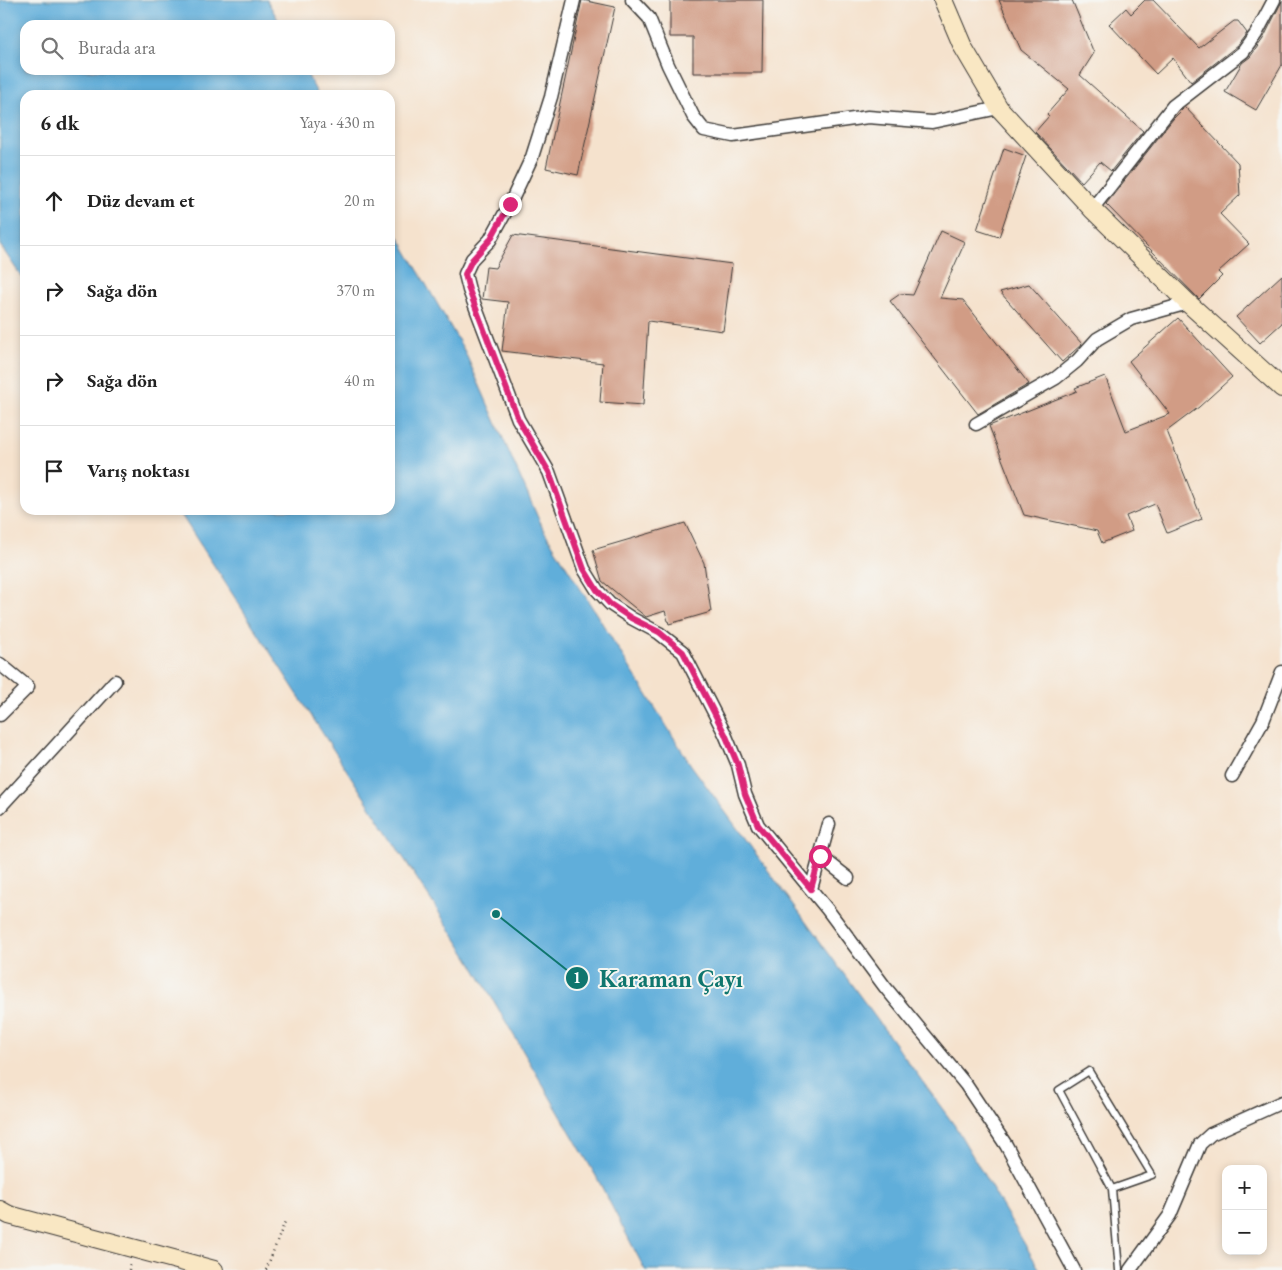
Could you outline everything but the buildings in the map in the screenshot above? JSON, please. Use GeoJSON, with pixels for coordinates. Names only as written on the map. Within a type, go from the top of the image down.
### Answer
{"type":"FeatureCollection","features":[{"type":"Feature","properties":{"kind":"street"},"geometry":{"type":"LineString","coordinates":[[574,0],[551,97],[532,157],[510,204],[490,240],[472,260],[465,274],[469,290],[518,419],[549,472],[584,569],[592,583],[610,604],[631,618],[659,632],[683,652],[725,734],[738,765],[745,794],[758,825],[966,1085],[1006,1145],[1074,1270]]}},
{"type":"Feature","properties":{"kind":"street"},"geometry":{"type":"LineString","coordinates":[[632,0],[649,18],[668,65],[689,108],[704,130],[733,136],[868,117],[932,122],[999,108]]}},
{"type":"Feature","properties":{"kind":"street"},"geometry":{"type":"LineString","coordinates":[[943,0],[963,47],[999,108],[1092,209],[1188,303],[1282,388]]}},
{"type":"Feature","properties":{"kind":"street"},"geometry":{"type":"LineString","coordinates":[[1092,209],[1173,106],[1243,52],[1256,34],[1274,0]]}},
{"type":"Feature","properties":{"kind":"street"},"geometry":{"type":"LineString","coordinates":[[976,424],[1056,378],[1077,361],[1097,339],[1131,319],[1188,303]]}},
{"type":"Feature","properties":{"kind":"street"},"geometry":{"type":"LineString","coordinates":[[0,664],[28,687],[0,716]]}},
{"type":"Feature","properties":{"kind":"street"},"geometry":{"type":"LineString","coordinates":[[1232,776],[1263,721],[1282,672]]}},
{"type":"Feature","properties":{"kind":"street"},"geometry":{"type":"LineString","coordinates":[[0,807],[115,681]]}},
{"type":"Feature","properties":{"kind":"street"},"geometry":{"type":"LineString","coordinates":[[811,889],[829,824]]}},
{"type":"Feature","properties":{"kind":"street"},"geometry":{"type":"LineString","coordinates":[[820,856],[848,878]]}},
{"type":"Feature","properties":{"kind":"street"},"geometry":{"type":"LineString","coordinates":[[1130,1270],[1170,1215],[1200,1144],[1210,1134],[1282,1102]]}},
{"type":"Feature","properties":{"kind":"street"},"geometry":{"type":"LineString","coordinates":[[0,1210],[9,1215],[214,1270]]}},
{"type":"Feature","properties":{"kind":"lane"},"geometry":{"type":"LineString","coordinates":[[1112,1190],[1152,1175],[1089,1071],[1059,1090],[1112,1190],[1119,1270]]}},
{"type":"Feature","properties":{"kind":"path"},"geometry":{"type":"LineString","coordinates":[[266,1270],[286,1219]]}},
{"type":"Feature","properties":{"kind":"water"},"geometry":{"type":"Polygon","coordinates":[[[0,0],[267,0],[278,20],[20,20],[20,75],[308,75],[315,90],[20,90],[20,275],[0,245],[0,0]]]}},
{"type":"Feature","properties":{"kind":"water"},"geometry":{"type":"Polygon","coordinates":[[[395,231],[464,350],[543,529],[691,765],[955,1126],[1040,1270],[645,1270],[596,1176],[471,962],[181,515],[395,515],[395,231]]]}},
{"type":"Feature","properties":{"kind":"place","name":"Karaman Çayı"},"geometry":{"type":"Point","coordinates":[496,914]}},
{"type":"Feature","properties":{"kind":"route"},"geometry":{"type":"LineString","coordinates":[[510,204],[490,240],[472,260],[465,274],[469,290],[479,312],[518,419],[549,472],[575,537],[584,569],[597,590],[610,604],[631,618],[659,632],[683,652],[725,734],[738,765],[745,794],[758,825],[811,889],[820,856]]}}]}
